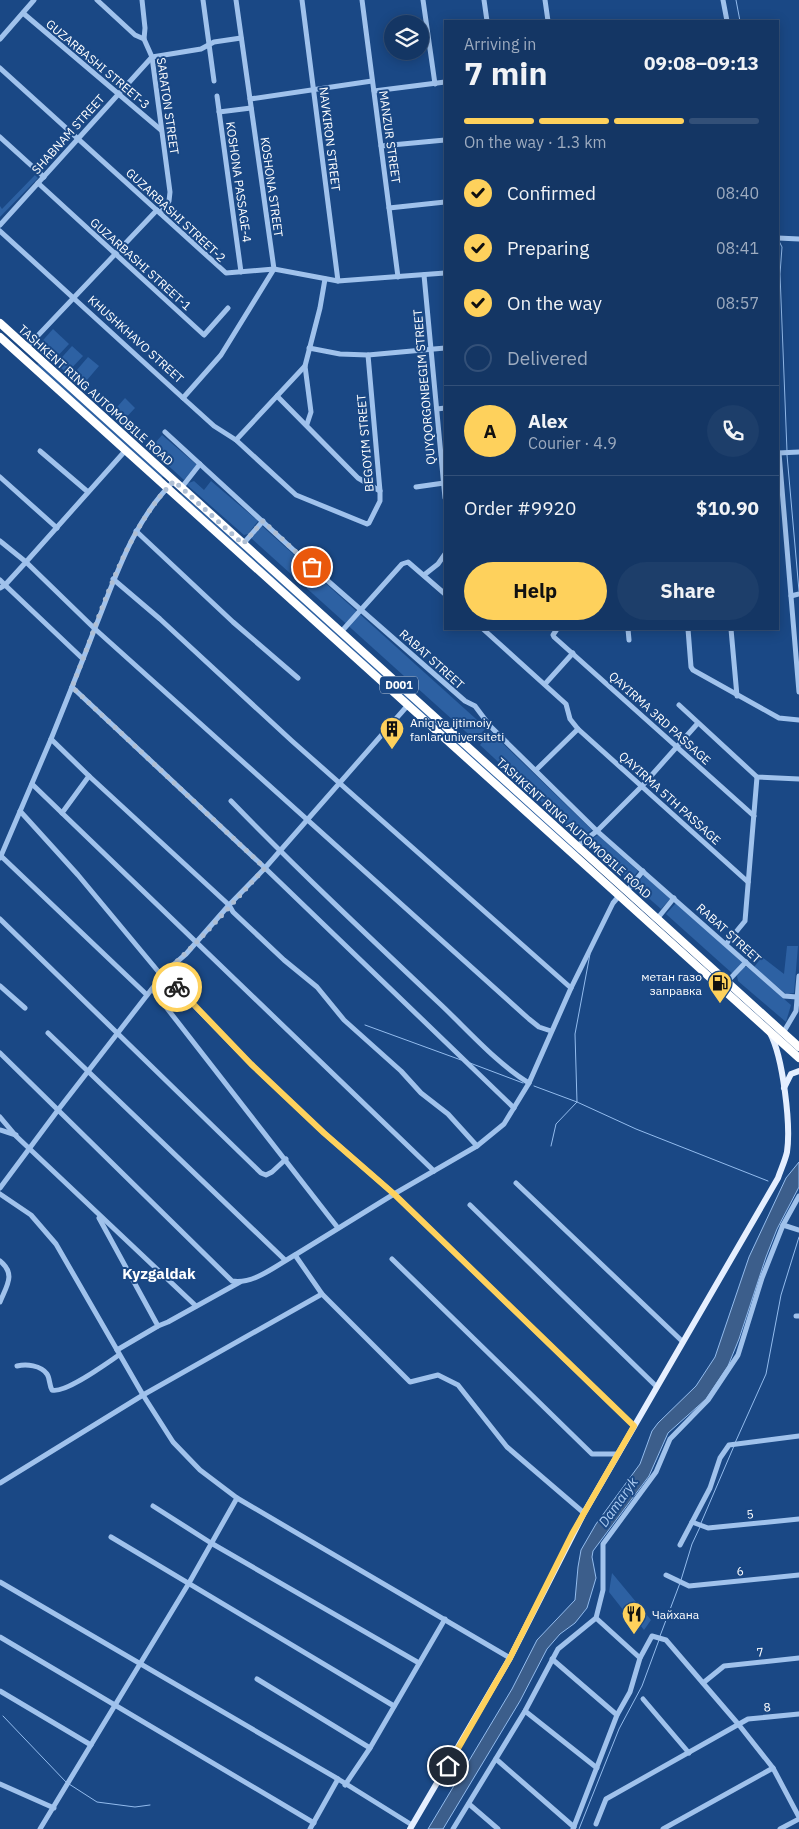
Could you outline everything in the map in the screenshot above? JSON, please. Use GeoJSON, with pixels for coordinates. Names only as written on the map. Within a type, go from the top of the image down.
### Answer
{"type":"FeatureCollection","features":[{"type":"Feature","properties":{"kind":"highway","name":"TASHKENT RING AUTOMOBILE ROAD"},"geometry":{"type":"LineString","coordinates":[[0,323],[727,982],[737,997],[768,1030],[799,1058]]}},
{"type":"Feature","properties":{"kind":"highway","name":"TASHKENT RING AUTOMOBILE ROAD"},"geometry":{"type":"LineString","coordinates":[[0,337],[619,896],[737,997],[799,1047]]}},
{"type":"Feature","properties":{"kind":"highway"},"geometry":{"type":"LineString","coordinates":[[25,360],[30,350]]}},
{"type":"Feature","properties":{"kind":"highway"},"geometry":{"type":"LineString","coordinates":[[580,861],[586,854]]}},
{"type":"Feature","properties":{"kind":"main road"},"geometry":{"type":"LineString","coordinates":[[411,1827],[510,1658],[584,1513],[780,1172],[786,1156],[788,1140],[784,1092],[776,1046],[768,1030]]}},
{"type":"Feature","properties":{"kind":"main road"},"geometry":{"type":"LineString","coordinates":[[784,1092],[789,1076],[799,1071]]}},
{"type":"Feature","properties":{"kind":"street"},"geometry":{"type":"LineString","coordinates":[[0,38],[34,0]]}},
{"type":"Feature","properties":{"kind":"street"},"geometry":{"type":"LineString","coordinates":[[97,0],[135,35],[144,39]]}},
{"type":"Feature","properties":{"kind":"street","name":"SARATON STREET"},"geometry":{"type":"LineString","coordinates":[[30,350],[46,325],[76,298],[170,198],[152,57],[144,39],[145,28],[142,0]]}},
{"type":"Feature","properties":{"kind":"street"},"geometry":{"type":"LineString","coordinates":[[203,0],[214,81]]}},
{"type":"Feature","properties":{"kind":"street","name":"KOSHONA STREET"},"geometry":{"type":"LineString","coordinates":[[236,0],[274,269]]}},
{"type":"Feature","properties":{"kind":"street","name":"NAVKIRON STREET"},"geometry":{"type":"LineString","coordinates":[[302,0],[338,281]]}},
{"type":"Feature","properties":{"kind":"street","name":"MANZUR STREET"},"geometry":{"type":"LineString","coordinates":[[362,0],[398,277]]}},
{"type":"Feature","properties":{"kind":"street"},"geometry":{"type":"LineString","coordinates":[[423,0],[435,84]]}},
{"type":"Feature","properties":{"kind":"street"},"geometry":{"type":"LineString","coordinates":[[484,0],[487,20]]}},
{"type":"Feature","properties":{"kind":"street"},"geometry":{"type":"LineString","coordinates":[[545,0],[548,20]]}},
{"type":"Feature","properties":{"kind":"street"},"geometry":{"type":"LineString","coordinates":[[726,20],[723,0],[727,0]]}},
{"type":"Feature","properties":{"kind":"street","name":"GUZARBASHI STREET-3"},"geometry":{"type":"LineString","coordinates":[[23,13],[117,95],[161,130]]}},
{"type":"Feature","properties":{"kind":"street"},"geometry":{"type":"LineString","coordinates":[[152,57],[201,49],[214,42],[241,38]]}},
{"type":"Feature","properties":{"kind":"street","name":"SHABNAM STREET"},"geometry":{"type":"LineString","coordinates":[[0,225],[152,57]]}},
{"type":"Feature","properties":{"kind":"street","name":"GUZARBASHI STREET-2"},"geometry":{"type":"LineString","coordinates":[[0,68],[226,273],[274,269],[338,281],[444,273]]}},
{"type":"Feature","properties":{"kind":"street"},"geometry":{"type":"LineString","coordinates":[[250,99],[372,81]]}},
{"type":"Feature","properties":{"kind":"street"},"geometry":{"type":"LineString","coordinates":[[374,91],[444,82]]}},
{"type":"Feature","properties":{"kind":"street","name":"KOSHONA PASSAGE-4"},"geometry":{"type":"LineString","coordinates":[[217,96],[241,272]]}},
{"type":"Feature","properties":{"kind":"street"},"geometry":{"type":"LineString","coordinates":[[219,112],[251,108]]}},
{"type":"Feature","properties":{"kind":"street"},"geometry":{"type":"LineString","coordinates":[[0,137],[44,177]]}},
{"type":"Feature","properties":{"kind":"street"},"geometry":{"type":"LineString","coordinates":[[381,146],[444,140]]}},
{"type":"Feature","properties":{"kind":"street","name":"GUZARBASHI STREET-1"},"geometry":{"type":"LineString","coordinates":[[38,184],[204,335],[228,308]]}},
{"type":"Feature","properties":{"kind":"street"},"geometry":{"type":"LineString","coordinates":[[389,208],[444,202]]}},
{"type":"Feature","properties":{"kind":"street","name":"KHUSHKHAVO STREET"},"geometry":{"type":"LineString","coordinates":[[0,231],[76,298],[183,398],[221,355],[274,269]]}},
{"type":"Feature","properties":{"kind":"street"},"geometry":{"type":"LineString","coordinates":[[779,238],[799,239]]}},
{"type":"Feature","properties":{"kind":"street","name":"QUYQORGONBEGIM STREET"},"geometry":{"type":"LineString","coordinates":[[424,275],[444,483]]}},
{"type":"Feature","properties":{"kind":"street"},"geometry":{"type":"LineString","coordinates":[[307,424],[311,412],[305,366],[320,308],[325,279]]}},
{"type":"Feature","properties":{"kind":"street"},"geometry":{"type":"LineString","coordinates":[[309,348],[340,354],[368,356],[444,348]]}},
{"type":"Feature","properties":{"kind":"street","name":"BEGOYIM STREET"},"geometry":{"type":"LineString","coordinates":[[236,440],[296,495],[367,524],[380,501],[368,356]]}},
{"type":"Feature","properties":{"kind":"street"},"geometry":{"type":"LineString","coordinates":[[183,398],[214,426],[236,440],[305,366]]}},
{"type":"Feature","properties":{"kind":"street"},"geometry":{"type":"LineString","coordinates":[[277,396],[307,424],[358,478],[380,490]]}},
{"type":"Feature","properties":{"kind":"street"},"geometry":{"type":"LineString","coordinates":[[436,408],[444,408]]}},
{"type":"Feature","properties":{"kind":"street","name":"RABAT STREET"},"geometry":{"type":"LineString","coordinates":[[165,432],[464,701],[475,706],[490,726],[597,831],[784,996],[797,997]]}},
{"type":"Feature","properties":{"kind":"street"},"geometry":{"type":"LineString","coordinates":[[2,586],[57,528],[125,450]]}},
{"type":"Feature","properties":{"kind":"street"},"geometry":{"type":"LineString","coordinates":[[40,451],[88,492]]}},
{"type":"Feature","properties":{"kind":"street"},"geometry":{"type":"LineString","coordinates":[[779,453],[799,452]]}},
{"type":"Feature","properties":{"kind":"street"},"geometry":{"type":"LineString","coordinates":[[779,463],[799,692]]}},
{"type":"Feature","properties":{"kind":"street"},"geometry":{"type":"LineString","coordinates":[[182,488],[200,464]]}},
{"type":"Feature","properties":{"kind":"street"},"geometry":{"type":"LineString","coordinates":[[0,477],[57,528]]}},
{"type":"Feature","properties":{"kind":"street"},"geometry":{"type":"LineString","coordinates":[[147,995],[0,857],[51,739],[113,579],[136,531],[174,481]]}},
{"type":"Feature","properties":{"kind":"street"},"geometry":{"type":"LineString","coordinates":[[416,487],[444,483]]}},
{"type":"Feature","properties":{"kind":"street"},"geometry":{"type":"LineString","coordinates":[[243,544],[263,521]]}},
{"type":"Feature","properties":{"kind":"street"},"geometry":{"type":"LineString","coordinates":[[779,526],[785,526]]}},
{"type":"Feature","properties":{"kind":"street"},"geometry":{"type":"LineString","coordinates":[[136,531],[233,622],[298,678]]}},
{"type":"Feature","properties":{"kind":"street"},"geometry":{"type":"LineString","coordinates":[[0,541],[26,562],[95,629],[529,1019],[539,1027],[552,1031]]}},
{"type":"Feature","properties":{"kind":"street"},"geometry":{"type":"LineString","coordinates":[[424,575],[438,564],[444,555]]}},
{"type":"Feature","properties":{"kind":"street"},"geometry":{"type":"LineString","coordinates":[[341,632],[360,608],[402,564],[411,563],[444,593]]}},
{"type":"Feature","properties":{"kind":"street"},"geometry":{"type":"LineString","coordinates":[[113,579],[571,988]]}},
{"type":"Feature","properties":{"kind":"street"},"geometry":{"type":"LineString","coordinates":[[0,580],[2,586],[83,659]]}},
{"type":"Feature","properties":{"kind":"street"},"geometry":{"type":"LineString","coordinates":[[791,596],[799,594]]}},
{"type":"Feature","properties":{"kind":"street"},"geometry":{"type":"LineString","coordinates":[[485,630],[566,704],[570,719],[578,729],[536,770]]}},
{"type":"Feature","properties":{"kind":"street","name":"QAYIRMA 3RD PASSAGE"},"geometry":{"type":"LineString","coordinates":[[556,630],[553,635],[754,816]]}},
{"type":"Feature","properties":{"kind":"street"},"geometry":{"type":"LineString","coordinates":[[628,630],[629,640]]}},
{"type":"Feature","properties":{"kind":"street"},"geometry":{"type":"LineString","coordinates":[[688,630],[691,667],[693,670],[779,718],[799,720]]}},
{"type":"Feature","properties":{"kind":"street"},"geometry":{"type":"LineString","coordinates":[[731,630],[737,696]]}},
{"type":"Feature","properties":{"kind":"street"},"geometry":{"type":"LineString","coordinates":[[545,684],[573,653]]}},
{"type":"Feature","properties":{"kind":"street"},"geometry":{"type":"LineString","coordinates":[[72,687],[265,868],[514,1108]]}},
{"type":"Feature","properties":{"kind":"street"},"geometry":{"type":"LineString","coordinates":[[0,1188],[164,974],[197,942],[265,868],[408,705]]}},
{"type":"Feature","properties":{"kind":"street"},"geometry":{"type":"LineString","coordinates":[[679,705],[757,777],[799,779]]}},
{"type":"Feature","properties":{"kind":"street"},"geometry":{"type":"LineString","coordinates":[[577,846],[597,831],[642,786],[698,723]]}},
{"type":"Feature","properties":{"kind":"street","name":"QAYIRMA 5TH PASSAGE"},"geometry":{"type":"LineString","coordinates":[[578,729],[748,882]]}},
{"type":"Feature","properties":{"kind":"street"},"geometry":{"type":"LineString","coordinates":[[51,739],[284,960],[317,987],[344,1020],[402,1071],[421,1093],[448,1114],[477,1146]]}},
{"type":"Feature","properties":{"kind":"street"},"geometry":{"type":"LineString","coordinates":[[62,813],[88,776]]}},
{"type":"Feature","properties":{"kind":"street"},"geometry":{"type":"LineString","coordinates":[[726,944],[745,921],[757,777]]}},
{"type":"Feature","properties":{"kind":"street"},"geometry":{"type":"LineString","coordinates":[[32,784],[434,1171]]}},
{"type":"Feature","properties":{"kind":"street"},"geometry":{"type":"LineString","coordinates":[[231,801],[280,851],[496,1056],[529,1082]]}},
{"type":"Feature","properties":{"kind":"street"},"geometry":{"type":"LineString","coordinates":[[20,812],[164,974],[251,1064],[324,1133],[394,1194],[634,1426]]}},
{"type":"Feature","properties":{"kind":"street"},"geometry":{"type":"LineString","coordinates":[[627,891],[643,871]]}},
{"type":"Feature","properties":{"kind":"street"},"geometry":{"type":"LineString","coordinates":[[17,1366],[32,1366],[44,1372],[48,1376],[50,1387],[56,1391],[76,1381],[158,1326],[295,1255],[477,1146],[504,1124],[529,1082],[571,988],[613,904],[619,896]]}},
{"type":"Feature","properties":{"kind":"street"},"geometry":{"type":"LineString","coordinates":[[657,919],[674,898]]}},
{"type":"Feature","properties":{"kind":"street"},"geometry":{"type":"LineString","coordinates":[[0,920],[261,1173],[270,1174],[286,1159]]}},
{"type":"Feature","properties":{"kind":"street"},"geometry":{"type":"LineString","coordinates":[[727,982],[746,962]]}},
{"type":"Feature","properties":{"kind":"street"},"geometry":{"type":"LineString","coordinates":[[783,1033],[796,1011],[799,976]]}},
{"type":"Feature","properties":{"kind":"street"},"geometry":{"type":"LineString","coordinates":[[0,986],[25,1008]]}},
{"type":"Feature","properties":{"kind":"street"},"geometry":{"type":"LineString","coordinates":[[152,989],[338,1228]]}},
{"type":"Feature","properties":{"kind":"street"},"geometry":{"type":"LineString","coordinates":[[48,1033],[285,1260]]}},
{"type":"Feature","properties":{"kind":"street"},"geometry":{"type":"LineString","coordinates":[[0,1053],[232,1281],[240,1282]]}},
{"type":"Feature","properties":{"kind":"street"},"geometry":{"type":"LineString","coordinates":[[0,1117],[16,1136],[196,1306]]}},
{"type":"Feature","properties":{"kind":"street"},"geometry":{"type":"LineString","coordinates":[[0,1130],[16,1136]]}},
{"type":"Feature","properties":{"kind":"street"},"geometry":{"type":"LineString","coordinates":[[516,1183],[683,1342]]}},
{"type":"Feature","properties":{"kind":"street"},"geometry":{"type":"LineString","coordinates":[[0,1194],[31,1215],[56,1244],[143,1395],[173,1442],[200,1470],[237,1498],[510,1658]]}},
{"type":"Feature","properties":{"kind":"street"},"geometry":{"type":"LineString","coordinates":[[453,1829],[525,1711],[558,1649],[596,1618],[602,1590],[603,1544],[656,1472],[670,1439],[708,1400],[738,1355],[762,1278],[783,1225],[799,1196]]}},
{"type":"Feature","properties":{"kind":"street"},"geometry":{"type":"LineString","coordinates":[[470,1205],[657,1387]]}},
{"type":"Feature","properties":{"kind":"street"},"geometry":{"type":"LineString","coordinates":[[97,1213],[158,1326]]}},
{"type":"Feature","properties":{"kind":"street"},"geometry":{"type":"LineString","coordinates":[[783,1225],[799,1230]]}},
{"type":"Feature","properties":{"kind":"street"},"geometry":{"type":"LineString","coordinates":[[295,1255],[322,1294],[410,1382],[438,1376],[458,1385],[507,1447],[584,1513]]}},
{"type":"Feature","properties":{"kind":"street"},"geometry":{"type":"LineString","coordinates":[[392,1259],[592,1454],[618,1454]]}},
{"type":"Feature","properties":{"kind":"street"},"geometry":{"type":"LineString","coordinates":[[0,1261],[7,1266],[9,1275],[0,1302]]}},
{"type":"Feature","properties":{"kind":"street"},"geometry":{"type":"LineString","coordinates":[[0,1483],[143,1395],[322,1294]]}},
{"type":"Feature","properties":{"kind":"street"},"geometry":{"type":"LineString","coordinates":[[680,1545],[695,1523],[720,1458],[734,1444],[799,1436]]}},
{"type":"Feature","properties":{"kind":"street"},"geometry":{"type":"LineString","coordinates":[[40,1829],[189,1583],[237,1498]]}},
{"type":"Feature","properties":{"kind":"street"},"geometry":{"type":"LineString","coordinates":[[153,1506],[211,1543],[419,1663]]}},
{"type":"Feature","properties":{"kind":"street","name":"5"},"geometry":{"type":"LineString","coordinates":[[695,1523],[708,1528],[799,1519]]}},
{"type":"Feature","properties":{"kind":"street"},"geometry":{"type":"LineString","coordinates":[[111,1537],[394,1706]]}},
{"type":"Feature","properties":{"kind":"street","name":"6"},"geometry":{"type":"LineString","coordinates":[[666,1575],[689,1586],[799,1575]]}},
{"type":"Feature","properties":{"kind":"street"},"geometry":{"type":"LineString","coordinates":[[0,1582],[338,1779],[411,1827]]}},
{"type":"Feature","properties":{"kind":"street"},"geometry":{"type":"LineString","coordinates":[[596,1618],[640,1658]]}},
{"type":"Feature","properties":{"kind":"street"},"geometry":{"type":"LineString","coordinates":[[346,1785],[370,1748],[445,1619]]}},
{"type":"Feature","properties":{"kind":"street"},"geometry":{"type":"LineString","coordinates":[[496,1759],[574,1828],[617,1715],[630,1692],[640,1658],[652,1636],[656,1636],[666,1640],[740,1725],[773,1768],[799,1818],[780,1829]]}},
{"type":"Feature","properties":{"kind":"street"},"geometry":{"type":"LineString","coordinates":[[0,1637],[314,1823]]}},
{"type":"Feature","properties":{"kind":"street","name":"7"},"geometry":{"type":"LineString","coordinates":[[703,1683],[724,1666],[799,1658]]}},
{"type":"Feature","properties":{"kind":"street"},"geometry":{"type":"LineString","coordinates":[[552,1659],[617,1715]]}},
{"type":"Feature","properties":{"kind":"street"},"geometry":{"type":"LineString","coordinates":[[257,1679],[370,1748]]}},
{"type":"Feature","properties":{"kind":"street"},"geometry":{"type":"LineString","coordinates":[[0,1691],[91,1745]]}},
{"type":"Feature","properties":{"kind":"street"},"geometry":{"type":"LineString","coordinates":[[643,1699],[689,1753]]}},
{"type":"Feature","properties":{"kind":"street"},"geometry":{"type":"LineString","coordinates":[[525,1711],[597,1768]]}},
{"type":"Feature","properties":{"kind":"street","name":"8"},"geometry":{"type":"LineString","coordinates":[[596,1824],[606,1799],[748,1719],[799,1714]]}},
{"type":"Feature","properties":{"kind":"street"},"geometry":{"type":"LineString","coordinates":[[663,1829],[773,1768]]}},
{"type":"Feature","properties":{"kind":"street"},"geometry":{"type":"LineString","coordinates":[[310,1829],[338,1779]]}},
{"type":"Feature","properties":{"kind":"street"},"geometry":{"type":"LineString","coordinates":[[0,1784],[54,1808]]}},
{"type":"Feature","properties":{"kind":"street"},"geometry":{"type":"LineString","coordinates":[[469,1804],[498,1829]]}},
{"type":"Feature","properties":{"kind":"shaded area"},"geometry":{"type":"Polygon","coordinates":[[[35,175],[38,178],[0,217],[0,206],[2,209],[35,175]]]}},
{"type":"Feature","properties":{"kind":"shaded area"},"geometry":{"type":"Polygon","coordinates":[[[53,329],[69,344],[53,361],[37,347],[53,329]]]}},
{"type":"Feature","properties":{"kind":"shaded area"},"geometry":{"type":"Polygon","coordinates":[[[72,346],[83,356],[67,373],[56,364],[72,346]]]}},
{"type":"Feature","properties":{"kind":"shaded area"},"geometry":{"type":"Polygon","coordinates":[[[88,357],[99,366],[81,387],[70,378],[88,357]]]}},
{"type":"Feature","properties":{"kind":"shaded area"},"geometry":{"type":"Polygon","coordinates":[[[39,363],[163,476],[161,479],[37,365],[39,363]]]}},
{"type":"Feature","properties":{"kind":"shaded area"},"geometry":{"type":"Polygon","coordinates":[[[125,398],[135,408],[121,423],[111,414],[125,398]]]}},
{"type":"Feature","properties":{"kind":"shaded area"},"geometry":{"type":"Polygon","coordinates":[[[162,435],[197,465],[184,480],[150,449],[162,435]]]}},
{"type":"Feature","properties":{"kind":"shaded area"},"geometry":{"type":"Polygon","coordinates":[[[194,481],[204,490],[211,481],[258,521],[248,534],[244,535],[186,484],[194,481]]]}},
{"type":"Feature","properties":{"kind":"shaded area"},"geometry":{"type":"Polygon","coordinates":[[[181,493],[580,852],[578,854],[179,495],[181,493]]]}},
{"type":"Feature","properties":{"kind":"shaded area"},"geometry":{"type":"Polygon","coordinates":[[[262,526],[486,728],[475,740],[251,538],[262,526]]]}},
{"type":"Feature","properties":{"kind":"shaded area"},"geometry":{"type":"Polygon","coordinates":[[[491,732],[592,830],[579,837],[480,745],[491,732]]]}},
{"type":"Feature","properties":{"kind":"shaded area"},"geometry":{"type":"Polygon","coordinates":[[[598,835],[638,871],[630,881],[586,843],[598,835]]]}},
{"type":"Feature","properties":{"kind":"shaded area"},"geometry":{"type":"Polygon","coordinates":[[[644,875],[671,898],[661,909],[635,886],[644,875]]]}},
{"type":"Feature","properties":{"kind":"shaded area"},"geometry":{"type":"Polygon","coordinates":[[[676,903],[743,963],[733,974],[666,914],[676,903]]]}},
{"type":"Feature","properties":{"kind":"shaded area"},"geometry":{"type":"Polygon","coordinates":[[[787,946],[798,946],[794,993],[786,994],[754,967],[762,957],[784,974],[787,946]]]}},
{"type":"Feature","properties":{"kind":"shaded area"},"geometry":{"type":"Polygon","coordinates":[[[744,967],[747,967],[791,1005],[786,1022],[738,981],[737,976],[744,967]]]}},
{"type":"Feature","properties":{"kind":"shaded area"},"geometry":{"type":"Polygon","coordinates":[[[612,1573],[651,1620],[644,1630],[635,1618],[631,1620],[609,1592],[612,1573]]]}},
{"type":"Feature","properties":{"kind":"water","name":"Damaryk"},"geometry":{"type":"Polygon","coordinates":[[[799,1162],[799,1187],[777,1229],[728,1366],[706,1399],[668,1433],[649,1476],[593,1551],[592,1557],[596,1578],[587,1608],[575,1623],[560,1634],[547,1649],[520,1701],[443,1829],[428,1829],[512,1689],[537,1640],[575,1600],[581,1550],[596,1524],[640,1464],[652,1431],[696,1386],[715,1357],[749,1257],[786,1178],[799,1162]]]}},
{"type":"Feature","properties":{"kind":"waterway"},"geometry":{"type":"LineString","coordinates":[[736,0],[740,20]]}},
{"type":"Feature","properties":{"kind":"waterway"},"geometry":{"type":"LineString","coordinates":[[779,241],[782,247],[780,274],[787,451]]}},
{"type":"Feature","properties":{"kind":"waterway"},"geometry":{"type":"LineString","coordinates":[[787,455],[799,591]]}},
{"type":"Feature","properties":{"kind":"waterway"},"geometry":{"type":"LineString","coordinates":[[551,1146],[556,1124],[577,1102],[575,1034],[590,954]]}},
{"type":"Feature","properties":{"kind":"waterway"},"geometry":{"type":"LineString","coordinates":[[365,1025],[461,1060]]}},
{"type":"Feature","properties":{"kind":"waterway"},"geometry":{"type":"LineString","coordinates":[[470,1063],[523,1083]]}},
{"type":"Feature","properties":{"kind":"waterway"},"geometry":{"type":"LineString","coordinates":[[534,1086],[768,1181]]}},
{"type":"Feature","properties":{"kind":"waterway"},"geometry":{"type":"LineString","coordinates":[[735,1443],[766,1374],[781,1295],[799,1237]]}},
{"type":"Feature","properties":{"kind":"waterway"},"geometry":{"type":"LineString","coordinates":[[701,1523],[734,1446]]}},
{"type":"Feature","properties":{"kind":"waterway"},"geometry":{"type":"LineString","coordinates":[[681,1580],[692,1544],[700,1527]]}},
{"type":"Feature","properties":{"kind":"waterway"},"geometry":{"type":"LineString","coordinates":[[660,1636],[680,1583]]}},
{"type":"Feature","properties":{"kind":"waterway"},"geometry":{"type":"LineString","coordinates":[[579,1829],[619,1729],[642,1686],[659,1640]]}},
{"type":"Feature","properties":{"kind":"waterway"},"geometry":{"type":"LineString","coordinates":[[3,1716],[66,1782]]}},
{"type":"Feature","properties":{"kind":"waterway"},"geometry":{"type":"LineString","coordinates":[[69,1784],[97,1802],[135,1807],[150,1805]]}},
{"type":"Feature","properties":{"kind":"way so far"},"geometry":{"type":"LineString","coordinates":[[177,987],[165,972],[186,954],[265,868],[72,687],[113,579],[136,531],[159,497],[174,481],[243,544],[263,521],[312,567]]}},
{"type":"Feature","properties":{"kind":"place","name":"Aniq va ijtimoiy fanlar universiteti"},"geometry":{"type":"Point","coordinates":[392,750]}},
{"type":"Feature","properties":{"kind":"place","name":"метан газо заправка"},"geometry":{"type":"Point","coordinates":[720,1004]}},
{"type":"Feature","properties":{"kind":"place","name":"Чайхана"},"geometry":{"type":"Point","coordinates":[634,1635]}},
{"type":"Feature","properties":{"kind":"district","name":"Kyzgaldak"},"geometry":{"type":"Point","coordinates":[159,1273]}},
{"type":"Feature","properties":{"kind":"route"},"geometry":{"type":"LineString","coordinates":[[177,987],[251,1064],[324,1133],[394,1194],[619,1414],[634,1426],[572,1534],[510,1658],[448,1766]]}}]}
